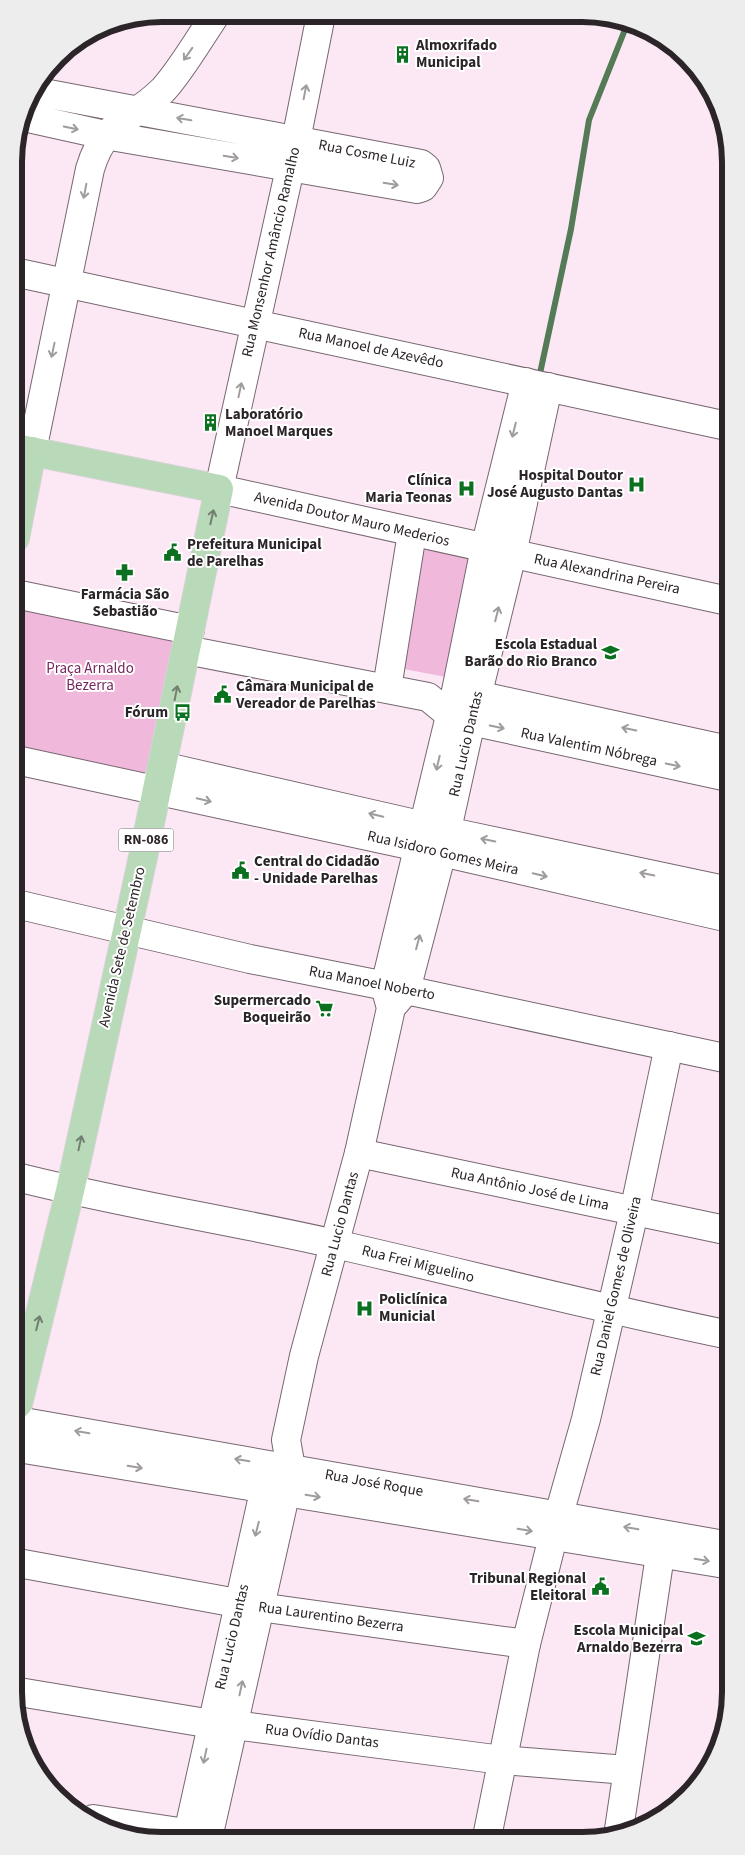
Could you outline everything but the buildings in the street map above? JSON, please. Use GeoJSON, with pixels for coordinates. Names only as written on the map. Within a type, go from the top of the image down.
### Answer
{"type":"FeatureCollection","features":[{"type":"Feature","properties":{"kind":"main road"},"geometry":{"type":"LineString","coordinates":[[24,449],[219,489]]}},
{"type":"Feature","properties":{"kind":"main road","name":"Avenida Sete de Setembro"},"geometry":{"type":"LineString","coordinates":[[22,1387],[70,1191],[219,489]]}},
{"type":"Feature","properties":{"kind":"street"},"geometry":{"type":"LineString","coordinates":[[24,449],[67,283],[90,169],[96,149],[105,135],[118,123],[138,111],[164,89],[210,22]]}},
{"type":"Feature","properties":{"kind":"street","name":"Rua Monsenhor Amâncio Ramalho"},"geometry":{"type":"LineString","coordinates":[[219,489],[296,140],[320,22]]}},
{"type":"Feature","properties":{"kind":"street","name":"Rua Cosme Luiz"},"geometry":{"type":"LineString","coordinates":[[29,119],[105,135],[417,188],[423,187],[429,178],[426,168],[421,164],[41,92]]}},
{"type":"Feature","properties":{"kind":"street","name":"Rua Manoel de Azevêdo"},"geometry":{"type":"LineString","coordinates":[[23,274],[722,425]]}},
{"type":"Feature","properties":{"kind":"street","name":"Rua Lucio Dantas"},"geometry":{"type":"LineString","coordinates":[[204,1832],[223,1725],[304,1356],[359,1152],[394,994],[433,839],[463,706],[485,548],[537,385]]}},
{"type":"Feature","properties":{"kind":"street","name":"Rua Lucio Dantas"},"geometry":{"type":"LineString","coordinates":[[463,706],[512,554],[537,385]]}},
{"type":"Feature","properties":{"kind":"street","name":"Avenida Doutor Mauro Mederios"},"geometry":{"type":"LineString","coordinates":[[219,489],[485,548]]}},
{"type":"Feature","properties":{"kind":"street"},"geometry":{"type":"LineString","coordinates":[[387,688],[412,533]]}},
{"type":"Feature","properties":{"kind":"street","name":"Rua Alexandrina Pereira"},"geometry":{"type":"LineString","coordinates":[[485,548],[722,600]]}},
{"type":"Feature","properties":{"kind":"street"},"geometry":{"type":"LineString","coordinates":[[23,596],[188,640],[463,706]]}},
{"type":"Feature","properties":{"kind":"street","name":"Rua Valentim Nóbrega"},"geometry":{"type":"LineString","coordinates":[[463,706],[722,749]]}},
{"type":"Feature","properties":{"kind":"street","name":"Rua Valentim Nóbrega"},"geometry":{"type":"LineString","coordinates":[[463,706],[722,775]]}},
{"type":"Feature","properties":{"kind":"street","name":"Rua Isidoro Gomes Meira"},"geometry":{"type":"LineString","coordinates":[[23,761],[159,777],[677,893],[722,915]]}},
{"type":"Feature","properties":{"kind":"street","name":"Rua Isidoro Gomes Meira"},"geometry":{"type":"LineString","coordinates":[[677,893],[722,891]]}},
{"type":"Feature","properties":{"kind":"street","name":"Rua Manoel Noberto"},"geometry":{"type":"LineString","coordinates":[[23,905],[126,928],[394,994],[722,1057]]}},
{"type":"Feature","properties":{"kind":"street","name":"Rua Daniel Gomes de Oliveira"},"geometry":{"type":"LineString","coordinates":[[488,1832],[526,1644],[556,1525],[586,1419],[634,1212],[669,1046]]}},
{"type":"Feature","properties":{"kind":"street","name":"Rua Antônio José de Lima"},"geometry":{"type":"LineString","coordinates":[[359,1152],[634,1212],[722,1228]]}},
{"type":"Feature","properties":{"kind":"street","name":"Rua Frei Miguelino"},"geometry":{"type":"LineString","coordinates":[[22,1178],[70,1191],[335,1244],[611,1310],[722,1334]]}},
{"type":"Feature","properties":{"kind":"street","name":"Rua José Roque"},"geometry":{"type":"LineString","coordinates":[[22,1422],[166,1460]]}},
{"type":"Feature","properties":{"kind":"street","name":"Rua José Roque"},"geometry":{"type":"LineString","coordinates":[[22,1448],[166,1460],[278,1478],[662,1544],[722,1563]]}},
{"type":"Feature","properties":{"kind":"street"},"geometry":{"type":"LineString","coordinates":[[619,1828],[662,1544]]}},
{"type":"Feature","properties":{"kind":"street","name":"Rua José Roque"},"geometry":{"type":"LineString","coordinates":[[662,1544],[722,1546]]}},
{"type":"Feature","properties":{"kind":"street","name":"Rua Laurentino Bezerra"},"geometry":{"type":"LineString","coordinates":[[22,1564],[249,1605],[526,1644]]}},
{"type":"Feature","properties":{"kind":"street","name":"Rua Ovídio Dantas"},"geometry":{"type":"LineString","coordinates":[[22,1692],[223,1725],[502,1760],[627,1770]]}},
{"type":"Feature","properties":{"kind":"street"},"geometry":{"type":"LineString","coordinates":[[107,1821],[173,1832]]}},
{"type":"Feature","properties":{"kind":"green space"},"geometry":{"type":"Polygon","coordinates":[[[431,548],[465,555],[470,559],[446,677],[404,669],[400,666],[422,551],[431,548]]]}},
{"type":"Feature","properties":{"kind":"green space","name":"Praça Arnaldo Bezerra"},"geometry":{"type":"Polygon","coordinates":[[[23,603],[176,633],[146,774],[23,765],[23,603]]]}},
{"type":"Feature","properties":{"kind":"waterway"},"geometry":{"type":"LineString","coordinates":[[539,378],[571,229],[589,120],[625,29]]}},
{"type":"Feature","properties":{"kind":"place","name":"Almoxrifado Municipal"},"geometry":{"type":"Point","coordinates":[402,54]}},
{"type":"Feature","properties":{"kind":"place","name":"Laboratório Manoel Marques"},"geometry":{"type":"Point","coordinates":[211,423]}},
{"type":"Feature","properties":{"kind":"place","name":"Hospital Doutor José Augusto Dantas"},"geometry":{"type":"Point","coordinates":[637,484]}},
{"type":"Feature","properties":{"kind":"place","name":"Clínica Maria Teonas"},"geometry":{"type":"Point","coordinates":[466,489]}},
{"type":"Feature","properties":{"kind":"place","name":"Prefeitura Municipal de Parelhas"},"geometry":{"type":"Point","coordinates":[173,553]}},
{"type":"Feature","properties":{"kind":"place","name":"Farmácia São Sebastião"},"geometry":{"type":"Point","coordinates":[125,573]}},
{"type":"Feature","properties":{"kind":"place","name":"Escola Estadual Barão do Rio Branco"},"geometry":{"type":"Point","coordinates":[611,653]}},
{"type":"Feature","properties":{"kind":"place","name":"Câmara Municipal de Vereador de Parelhas"},"geometry":{"type":"Point","coordinates":[222,695]}},
{"type":"Feature","properties":{"kind":"place","name":"Fórum"},"geometry":{"type":"Point","coordinates":[182,712]}},
{"type":"Feature","properties":{"kind":"place","name":"Central do Cidadão - Unidade Parelhas"},"geometry":{"type":"Point","coordinates":[240,870]}},
{"type":"Feature","properties":{"kind":"place","name":"Supermercado Boqueirão"},"geometry":{"type":"Point","coordinates":[325,1009]}},
{"type":"Feature","properties":{"kind":"place","name":"Policlínica Municial"},"geometry":{"type":"Point","coordinates":[365,1308]}},
{"type":"Feature","properties":{"kind":"place","name":"Tribunal Regional Eleitoral"},"geometry":{"type":"Point","coordinates":[600,1587]}},
{"type":"Feature","properties":{"kind":"place","name":"Escola Municipal Arnaldo Bezerra"},"geometry":{"type":"Point","coordinates":[697,1639]}}]}
